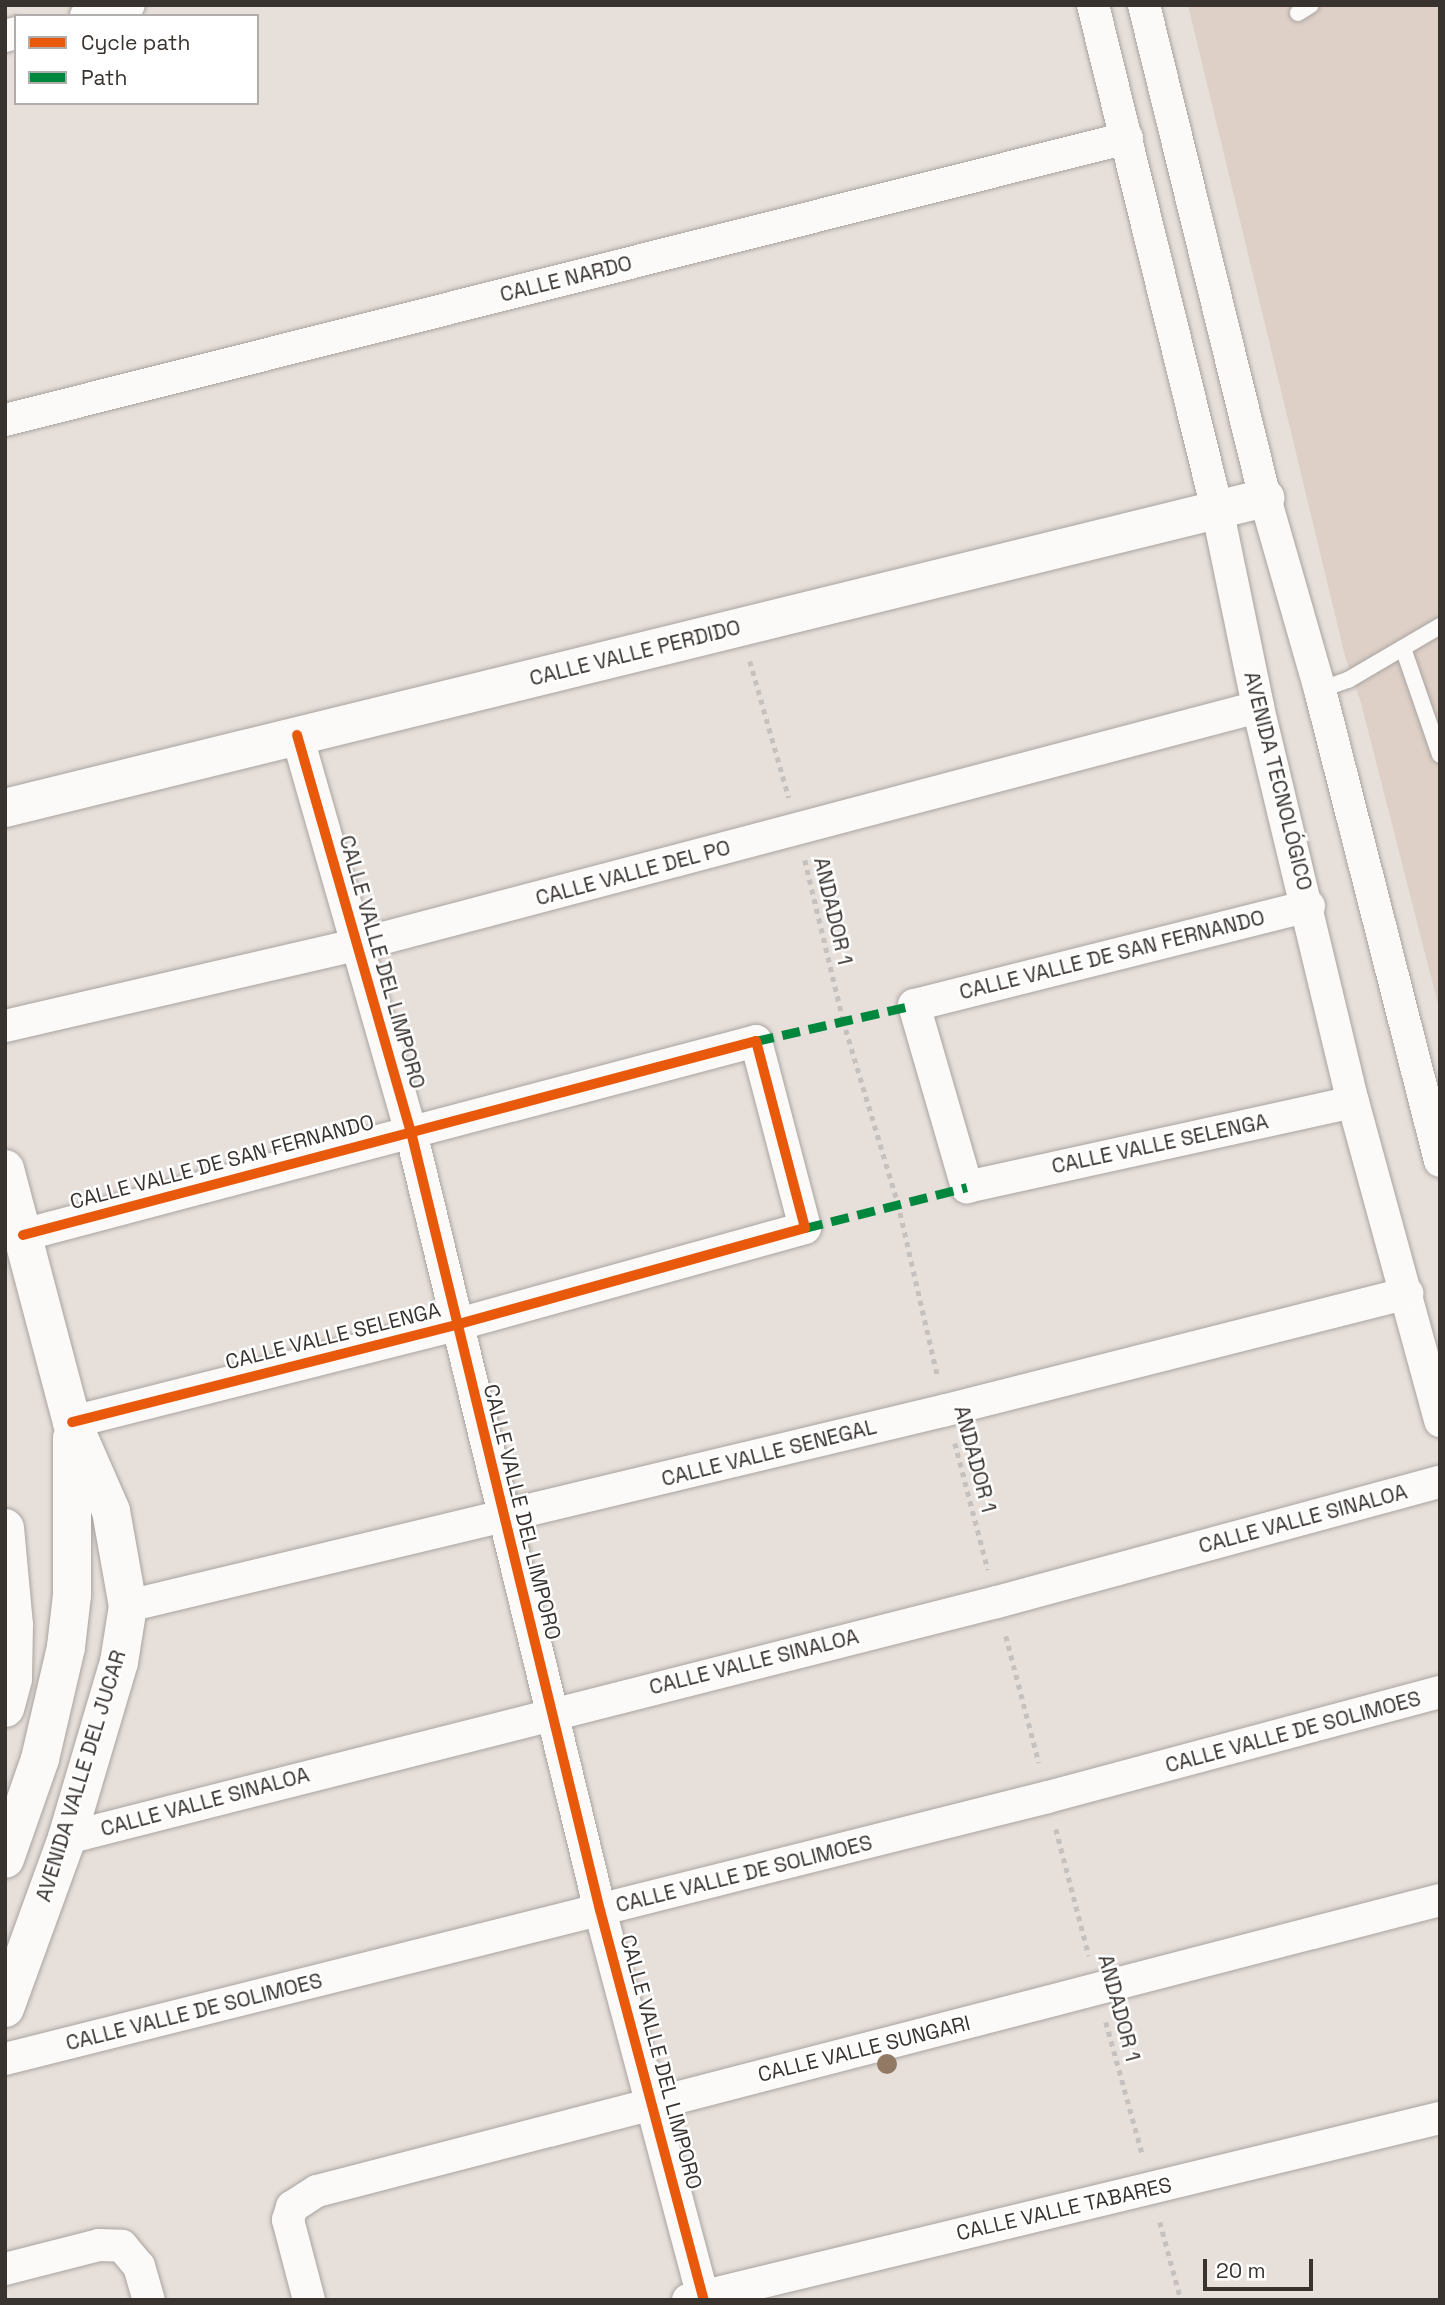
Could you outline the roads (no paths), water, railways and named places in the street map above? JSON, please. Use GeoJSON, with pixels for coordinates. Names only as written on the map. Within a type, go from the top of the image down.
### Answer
{"type":"FeatureCollection","features":[{"type":"Feature","properties":{"kind":"main road","name":"CALLE VALLE PERDIDO"},"geometry":{"type":"LineString","coordinates":[[5,808],[740,627],[1218,513],[1265,498]]}},
{"type":"Feature","properties":{"kind":"main road","name":"AVENIDA VALLE DEL JUCAR"},"geometry":{"type":"LineString","coordinates":[[5,1170],[72,1422],[111,1511],[128,1606],[119,1662],[68,1838],[5,2008]]}},
{"type":"Feature","properties":{"kind":"main road","name":"AVENIDA VALLE DEL JUCAR"},"geometry":{"type":"LineString","coordinates":[[5,1859],[40,1759],[66,1647],[72,1595],[72,1422]]}},
{"type":"Feature","properties":{"kind":"main road"},"geometry":{"type":"LineString","coordinates":[[5,1528],[14,1625],[13,1679],[5,1708]]}},
{"type":"Feature","properties":{"kind":"street"},"geometry":{"type":"LineString","coordinates":[[94,14],[129,5]]}},
{"type":"Feature","properties":{"kind":"street","name":"AVENIDA TECNOLÓGICO"},"geometry":{"type":"LineString","coordinates":[[1093,5],[1218,513],[1258,706],[1309,905],[1353,1102],[1440,1421]]}},
{"type":"Feature","properties":{"kind":"street"},"geometry":{"type":"LineString","coordinates":[[1144,5],[1265,498],[1320,690],[1440,1161]]}},
{"type":"Feature","properties":{"kind":"street","name":"CALLE NARDO"},"geometry":{"type":"LineString","coordinates":[[5,420],[1127,138]]}},
{"type":"Feature","properties":{"kind":"street","name":"CALLE VALLE DEL PO"},"geometry":{"type":"LineString","coordinates":[[5,1026],[357,945],[1258,706]]}},
{"type":"Feature","properties":{"kind":"street","name":"CALLE VALLE DEL LIMPORO"},"geometry":{"type":"LineString","coordinates":[[297,735],[411,1132],[456,1325],[600,1910],[652,2103],[698,2298]]}},
{"type":"Feature","properties":{"kind":"street","name":"CALLE VALLE DE SAN FERNANDO"},"geometry":{"type":"LineString","coordinates":[[967,1187],[914,1004],[1309,905]]}},
{"type":"Feature","properties":{"kind":"street","name":"CALLE VALLE DE SAN FERNANDO"},"geometry":{"type":"LineString","coordinates":[[23,1235],[756,1041],[805,1228]]}},
{"type":"Feature","properties":{"kind":"street","name":"CALLE VALLE SELENGA"},"geometry":{"type":"LineString","coordinates":[[967,1187],[1353,1102]]}},
{"type":"Feature","properties":{"kind":"street","name":"CALLE VALLE SELENGA"},"geometry":{"type":"LineString","coordinates":[[72,1422],[456,1325],[805,1228]]}},
{"type":"Feature","properties":{"kind":"street","name":"CALLE VALLE SENEGAL"},"geometry":{"type":"LineString","coordinates":[[128,1606],[505,1518],[1407,1293]]}},
{"type":"Feature","properties":{"kind":"street","name":"CALLE VALLE SINALOA"},"geometry":{"type":"LineString","coordinates":[[68,1838],[552,1712],[997,1602],[1440,1482]]}},
{"type":"Feature","properties":{"kind":"street","name":"CALLE VALLE DE SOLIMOES"},"geometry":{"type":"LineString","coordinates":[[5,2059],[1048,1797],[1440,1692]]}},
{"type":"Feature","properties":{"kind":"street","name":"CALLE VALLE SUNGARI"},"geometry":{"type":"LineString","coordinates":[[309,2300],[290,2235],[292,2207],[317,2191],[1440,1900]]}},
{"type":"Feature","properties":{"kind":"street","name":"CALLE VALLE TABARES"},"geometry":{"type":"LineString","coordinates":[[698,2298],[1440,2118]]}},
{"type":"Feature","properties":{"kind":"street"},"geometry":{"type":"LineString","coordinates":[[5,2269],[99,2245],[122,2246],[139,2266],[149,2300]]}},
{"type":"Feature","properties":{"kind":"lane"},"geometry":{"type":"LineString","coordinates":[[1320,690],[1348,680],[1440,626]]}},
{"type":"Feature","properties":{"kind":"lane"},"geometry":{"type":"LineString","coordinates":[[1402,648],[1440,755]]}}]}
